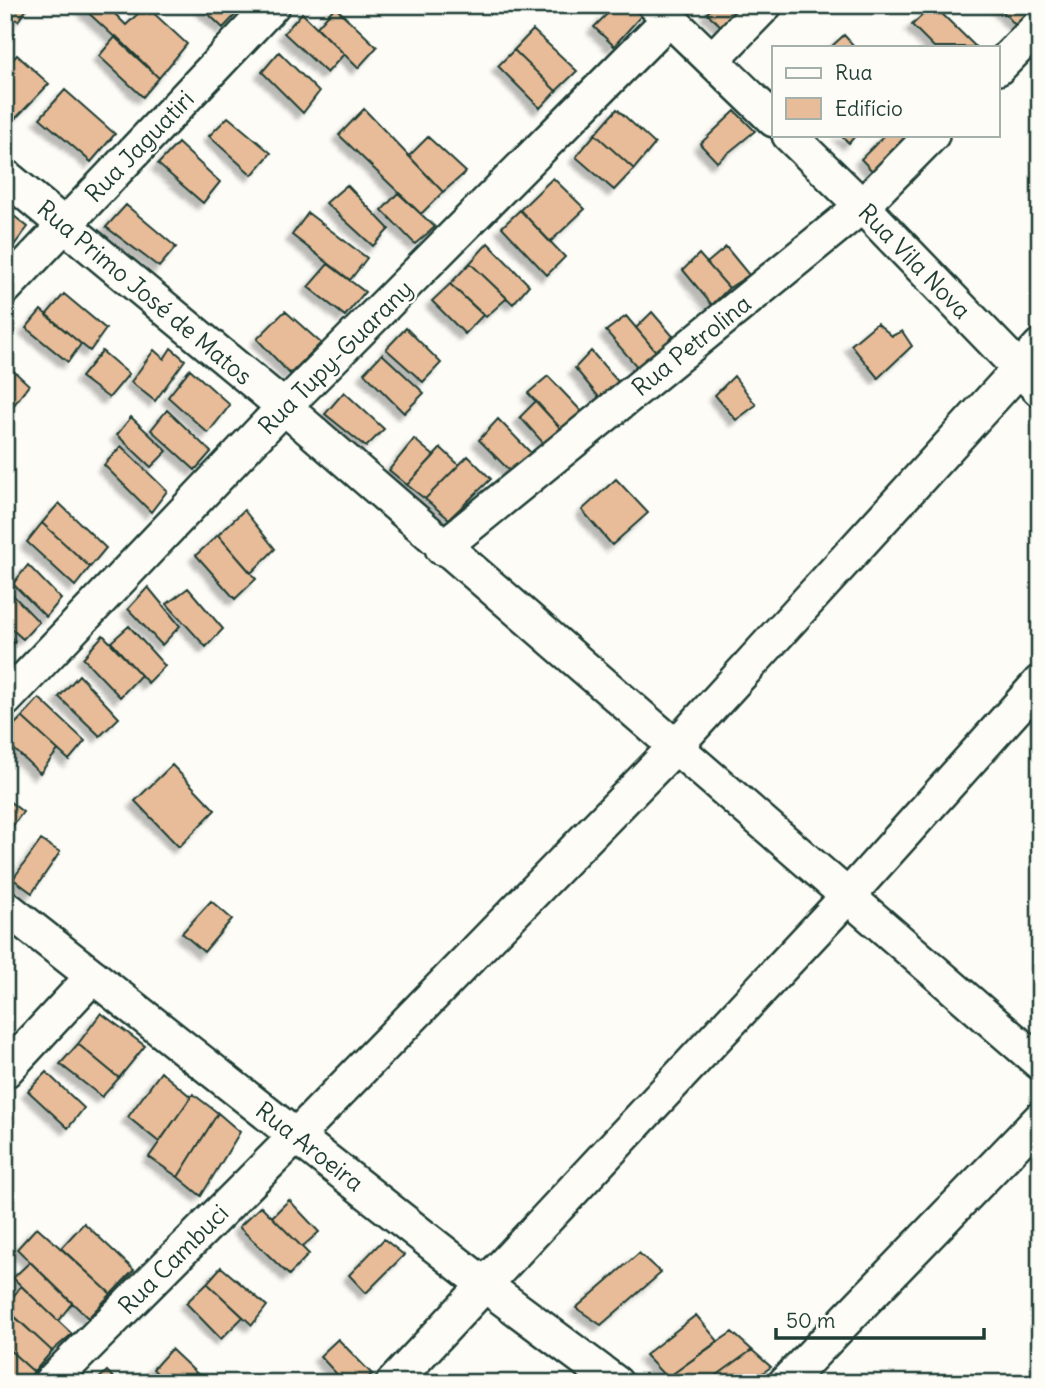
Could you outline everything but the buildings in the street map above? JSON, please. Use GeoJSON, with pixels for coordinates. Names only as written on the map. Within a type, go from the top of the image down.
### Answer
{"type":"FeatureCollection","features":[{"type":"Feature","properties":{"kind":"street","name":"Rua Jaguatiri"},"geometry":{"type":"LineString","coordinates":[[5,288],[273,5]]}},
{"type":"Feature","properties":{"kind":"street"},"geometry":{"type":"LineString","coordinates":[[712,60],[765,5]]}},
{"type":"Feature","properties":{"kind":"street"},"geometry":{"type":"LineString","coordinates":[[662,12],[772,118]]}},
{"type":"Feature","properties":{"kind":"street","name":"Rua Tupy-Guarany"},"geometry":{"type":"LineString","coordinates":[[5,700],[662,12]]}},
{"type":"Feature","properties":{"kind":"street"},"geometry":{"type":"LineString","coordinates":[[1000,66],[1040,25]]}},
{"type":"Feature","properties":{"kind":"street","name":"Rua Vila Nova"},"geometry":{"type":"LineString","coordinates":[[790,136],[1033,368]]}},
{"type":"Feature","properties":{"kind":"street","name":"Rua Petrolina"},"geometry":{"type":"LineString","coordinates":[[442,548],[862,206],[931,136]]}},
{"type":"Feature","properties":{"kind":"street","name":"Rua Primo José de Matos"},"geometry":{"type":"LineString","coordinates":[[5,176],[284,407],[442,548],[1040,1063]]}},
{"type":"Feature","properties":{"kind":"street","name":"Rua Cambuci"},"geometry":{"type":"LineString","coordinates":[[50,1383],[296,1136],[674,748],[1033,368]]}},
{"type":"Feature","properties":{"kind":"street"},"geometry":{"type":"LineString","coordinates":[[393,1383],[847,897],[1040,682]]}},
{"type":"Feature","properties":{"kind":"street","name":"Rua Aroeira"},"geometry":{"type":"LineString","coordinates":[[5,907],[486,1286],[616,1383]]}},
{"type":"Feature","properties":{"kind":"street"},"geometry":{"type":"LineString","coordinates":[[5,1072],[93,976]]}},
{"type":"Feature","properties":{"kind":"street"},"geometry":{"type":"LineString","coordinates":[[785,1383],[1040,1119]]}}]}
